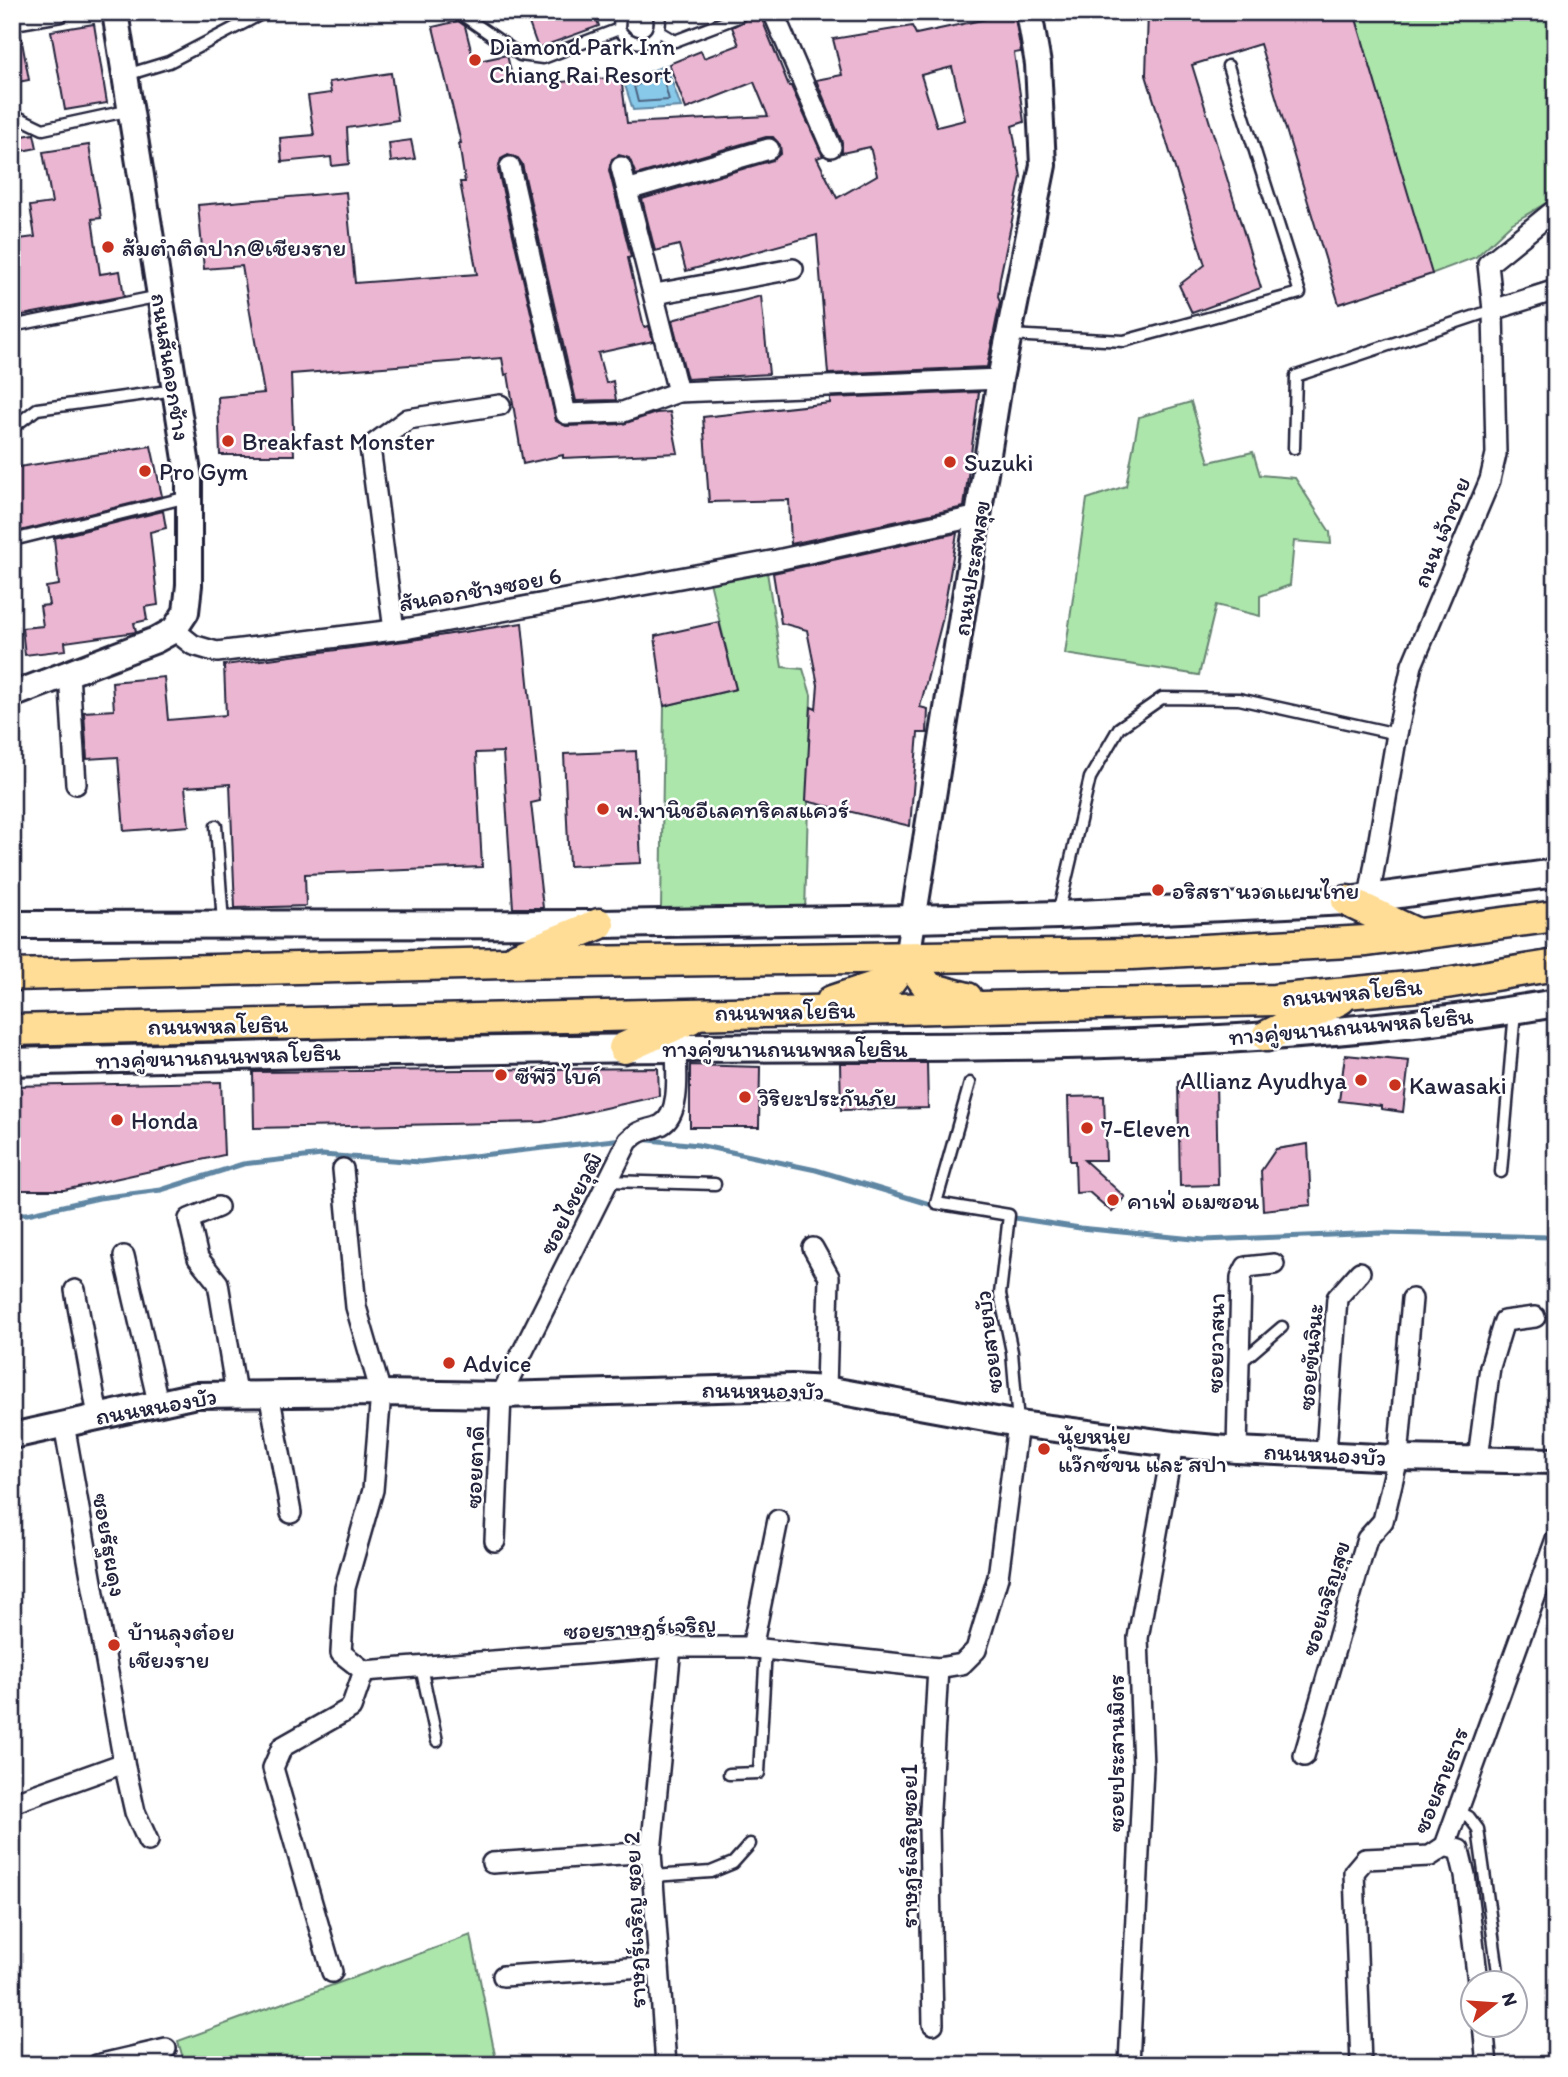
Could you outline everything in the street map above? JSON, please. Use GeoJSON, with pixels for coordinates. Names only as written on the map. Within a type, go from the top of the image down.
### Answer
{"type":"FeatureCollection","features":[{"type":"Feature","properties":{"kind":"main road"},"geometry":{"type":"LineString","coordinates":[[12,925],[599,923],[1058,915],[1358,899],[1556,873]]}},
{"type":"Feature","properties":{"kind":"main road"},"geometry":{"type":"LineString","coordinates":[[1358,899],[1417,934]]}},
{"type":"Feature","properties":{"kind":"main road","name":"ถนนพหลโยธิน"},"geometry":{"type":"LineString","coordinates":[[12,975],[505,963],[1132,954],[1367,941],[1556,915]]}},
{"type":"Feature","properties":{"kind":"main road"},"geometry":{"type":"LineString","coordinates":[[505,963],[599,923]]}},
{"type":"Feature","properties":{"kind":"main road"},"geometry":{"type":"LineString","coordinates":[[806,1010],[889,982],[907,958],[929,988],[1005,1007]]}},
{"type":"Feature","properties":{"kind":"main road","name":"ถนนพหลโยธิน"},"geometry":{"type":"LineString","coordinates":[[12,1030],[1274,1000],[1440,984],[1556,965]]}},
{"type":"Feature","properties":{"kind":"main road"},"geometry":{"type":"LineString","coordinates":[[1267,1036],[1356,991]]}},
{"type":"Feature","properties":{"kind":"main road","name":"ทางคู่ขนานถนนพหลโยธิน"},"geometry":{"type":"LineString","coordinates":[[12,1062],[408,1051],[973,1047],[1267,1036],[1374,1027],[1556,1003]]}},
{"type":"Feature","properties":{"kind":"main road"},"geometry":{"type":"LineString","coordinates":[[624,1048],[704,1013]]}},
{"type":"Feature","properties":{"kind":"street"},"geometry":{"type":"LineString","coordinates":[[12,20],[59,12]]}},
{"type":"Feature","properties":{"kind":"street","name":"ถนนสันคอกช้าง"},"geometry":{"type":"LineString","coordinates":[[115,12],[189,478],[189,585],[186,612],[174,630]]}},
{"type":"Feature","properties":{"kind":"street"},"geometry":{"type":"LineString","coordinates":[[772,12],[831,146]]}},
{"type":"Feature","properties":{"kind":"street","name":"ถนนประสพสุข"},"geometry":{"type":"LineString","coordinates":[[907,958],[1000,379],[1043,165],[1038,64],[1029,12]]}},
{"type":"Feature","properties":{"kind":"street"},"geometry":{"type":"LineString","coordinates":[[627,190],[769,149]]}},
{"type":"Feature","properties":{"kind":"street"},"geometry":{"type":"LineString","coordinates":[[510,167],[566,414],[623,412],[678,392],[1000,379]]}},
{"type":"Feature","properties":{"kind":"street"},"geometry":{"type":"LineString","coordinates":[[621,167],[678,392]]}},
{"type":"Feature","properties":{"kind":"street","name":"ถนน เจ้าชาย"},"geometry":{"type":"LineString","coordinates":[[1358,899],[1412,665],[1490,480],[1496,454],[1493,310],[1488,264],[1556,209]]}},
{"type":"Feature","properties":{"kind":"street"},"geometry":{"type":"LineString","coordinates":[[655,294],[793,269]]}},
{"type":"Feature","properties":{"kind":"street"},"geometry":{"type":"LineString","coordinates":[[1493,310],[1556,290]]}},
{"type":"Feature","properties":{"kind":"street"},"geometry":{"type":"LineString","coordinates":[[394,629],[370,447],[408,419],[500,405]]}},
{"type":"Feature","properties":{"kind":"street","name":"สันคอกช้างซอย 6"},"geometry":{"type":"LineString","coordinates":[[174,630],[193,645],[217,652],[394,629],[798,555],[979,516]]}},
{"type":"Feature","properties":{"kind":"street"},"geometry":{"type":"LineString","coordinates":[[12,695],[156,640],[174,630]]}},
{"type":"Feature","properties":{"kind":"street"},"geometry":{"type":"LineString","coordinates":[[69,673],[76,784]]}},
{"type":"Feature","properties":{"kind":"street","name":"ซอยไชยวุฒิ"},"geometry":{"type":"LineString","coordinates":[[501,1395],[628,1142],[638,1131],[663,1124],[675,1109],[676,1048]]}},
{"type":"Feature","properties":{"kind":"street"},"geometry":{"type":"LineString","coordinates":[[332,1972],[273,1768],[282,1747],[351,1708],[364,1671],[341,1653],[345,1588],[373,1490],[381,1392],[356,1307],[343,1169]]}},
{"type":"Feature","properties":{"kind":"street"},"geometry":{"type":"LineString","coordinates":[[218,1207],[189,1219],[198,1258],[218,1283],[236,1393]]}},
{"type":"Feature","properties":{"kind":"street"},"geometry":{"type":"LineString","coordinates":[[813,1248],[829,1277],[826,1389]]}},
{"type":"Feature","properties":{"kind":"street"},"geometry":{"type":"LineString","coordinates":[[124,1256],[158,1402]]}},
{"type":"Feature","properties":{"kind":"street","name":"ซอยวาสนา"},"geometry":{"type":"LineString","coordinates":[[1237,1450],[1241,1277],[1246,1267],[1274,1264]]}},
{"type":"Feature","properties":{"kind":"street","name":"ซอยขันจินะ"},"geometry":{"type":"LineString","coordinates":[[1326,1453],[1338,1298],[1360,1272]]}},
{"type":"Feature","properties":{"kind":"street"},"geometry":{"type":"LineString","coordinates":[[75,1290],[98,1416]]}},
{"type":"Feature","properties":{"kind":"street","name":"ซอยเจริญสุข"},"geometry":{"type":"LineString","coordinates":[[1304,1756],[1367,1539],[1383,1521],[1398,1458],[1412,1299]]}},
{"type":"Feature","properties":{"kind":"street"},"geometry":{"type":"LineString","coordinates":[[1478,1458],[1490,1367],[1504,1321],[1535,1317]]}},
{"type":"Feature","properties":{"kind":"street","name":"ถนนหนองบัว"},"geometry":{"type":"LineString","coordinates":[[12,1436],[196,1395],[381,1392],[501,1395],[792,1387],[826,1389],[1018,1424],[1173,1444],[1398,1458],[1556,1461]]}},
{"type":"Feature","properties":{"kind":"street"},"geometry":{"type":"LineString","coordinates":[[269,1393],[291,1513]]}},
{"type":"Feature","properties":{"kind":"street","name":"ซอยตาดี"},"geometry":{"type":"LineString","coordinates":[[495,1541],[501,1395]]}},
{"type":"Feature","properties":{"kind":"street","name":"ซอยรัฐผดุง"},"geometry":{"type":"LineString","coordinates":[[64,1424],[124,1763],[135,1812],[148,1840]]}},
{"type":"Feature","properties":{"kind":"street","name":"ซอยราษฎร์เจริญ"},"geometry":{"type":"LineString","coordinates":[[364,1671],[670,1647],[759,1648],[937,1668],[962,1664],[976,1650],[998,1577],[1018,1424]]}},
{"type":"Feature","properties":{"kind":"street","name":"ซอยประสานมิตร"},"geometry":{"type":"LineString","coordinates":[[1129,2065],[1143,1767],[1138,1638],[1173,1444]]}},
{"type":"Feature","properties":{"kind":"street"},"geometry":{"type":"LineString","coordinates":[[759,1648],[778,1520]]}},
{"type":"Feature","properties":{"kind":"street","name":"ซอยสายธาร"},"geometry":{"type":"LineString","coordinates":[[1361,2065],[1354,1872],[1365,1859],[1430,1856],[1445,1846],[1556,1539]]}},
{"type":"Feature","properties":{"kind":"street","name":"ราษฎร์เจริญ ซอย 2"},"geometry":{"type":"LineString","coordinates":[[666,2065],[651,1852],[670,1647]]}},
{"type":"Feature","properties":{"kind":"street","name":"ราษฎร์เจริญซอย1"},"geometry":{"type":"LineString","coordinates":[[933,2024],[929,1827],[937,1668]]}},
{"type":"Feature","properties":{"kind":"street"},"geometry":{"type":"LineString","coordinates":[[12,1803],[124,1763]]}},
{"type":"Feature","properties":{"kind":"street"},"geometry":{"type":"LineString","coordinates":[[1445,1846],[1459,1850],[1465,1875],[1476,1968]]}},
{"type":"Feature","properties":{"kind":"street"},"geometry":{"type":"LineString","coordinates":[[492,1863],[651,1852]]}},
{"type":"Feature","properties":{"kind":"street"},"geometry":{"type":"LineString","coordinates":[[503,1976],[659,1966]]}},
{"type":"Feature","properties":{"kind":"street"},"geometry":{"type":"LineString","coordinates":[[1485,2038],[1488,2065]]}},
{"type":"Feature","properties":{"kind":"street"},"geometry":{"type":"LineString","coordinates":[[97,2065],[166,2049]]}},
{"type":"Feature","properties":{"kind":"lane"},"geometry":{"type":"LineString","coordinates":[[126,75],[169,62],[265,12]]}},
{"type":"Feature","properties":{"kind":"lane"},"geometry":{"type":"LineString","coordinates":[[458,12],[520,55],[542,58],[619,29]]}},
{"type":"Feature","properties":{"kind":"lane"},"geometry":{"type":"LineString","coordinates":[[620,12],[619,29],[630,41],[638,43],[646,42],[658,31],[658,12]]}},
{"type":"Feature","properties":{"kind":"lane"},"geometry":{"type":"LineString","coordinates":[[658,31],[675,41],[738,17]]}},
{"type":"Feature","properties":{"kind":"lane"},"geometry":{"type":"LineString","coordinates":[[1009,335],[1124,341],[1300,293],[1227,66]]}},
{"type":"Feature","properties":{"kind":"lane"},"geometry":{"type":"LineString","coordinates":[[12,120],[20,118],[43,129],[131,110]]}},
{"type":"Feature","properties":{"kind":"lane"},"geometry":{"type":"LineString","coordinates":[[12,327],[160,296]]}},
{"type":"Feature","properties":{"kind":"lane"},"geometry":{"type":"LineString","coordinates":[[1294,448],[1296,376],[1493,310]]}},
{"type":"Feature","properties":{"kind":"lane"},"geometry":{"type":"LineString","coordinates":[[12,428],[37,409],[175,390]]}},
{"type":"Feature","properties":{"kind":"lane"},"geometry":{"type":"LineString","coordinates":[[21,538],[189,497]]}},
{"type":"Feature","properties":{"kind":"lane"},"geometry":{"type":"LineString","coordinates":[[1058,915],[1090,778],[1119,728],[1162,698],[1239,699],[1397,734]]}},
{"type":"Feature","properties":{"kind":"lane"},"geometry":{"type":"LineString","coordinates":[[216,826],[223,924]]}},
{"type":"Feature","properties":{"kind":"lane"},"geometry":{"type":"LineString","coordinates":[[1502,1172],[1515,1010]]}},
{"type":"Feature","properties":{"kind":"lane","name":"ซอยสายบัว"},"geometry":{"type":"LineString","coordinates":[[970,1083],[936,1203],[1009,1215],[1000,1294],[1012,1352],[1018,1424]]}},
{"type":"Feature","properties":{"kind":"lane"},"geometry":{"type":"LineString","coordinates":[[608,1181],[715,1184]]}},
{"type":"Feature","properties":{"kind":"lane"},"geometry":{"type":"LineString","coordinates":[[1239,1364],[1282,1327]]}},
{"type":"Feature","properties":{"kind":"lane"},"geometry":{"type":"LineString","coordinates":[[729,1774],[759,1773],[759,1648]]}},
{"type":"Feature","properties":{"kind":"lane"},"geometry":{"type":"LineString","coordinates":[[421,1667],[437,1741]]}},
{"type":"Feature","properties":{"kind":"lane"},"geometry":{"type":"LineString","coordinates":[[1458,1811],[1469,1817],[1479,1829],[1497,1968]]}},
{"type":"Feature","properties":{"kind":"lane"},"geometry":{"type":"LineString","coordinates":[[653,1876],[711,1872],[733,1863],[750,1844]]}},
{"type":"Feature","properties":{"kind":"lane"},"geometry":{"type":"LineString","coordinates":[[1470,1917],[1490,1914]]}},
{"type":"Feature","properties":{"kind":"green space"},"geometry":{"type":"Polygon","coordinates":[[[1354,12],[1556,12],[1556,197],[1511,224],[1476,257],[1431,274],[1354,12]]]}},
{"type":"Feature","properties":{"kind":"green space"},"geometry":{"type":"Polygon","coordinates":[[[1191,402],[1209,462],[1253,452],[1260,475],[1295,478],[1330,532],[1331,544],[1294,541],[1290,585],[1260,596],[1260,616],[1216,605],[1199,675],[1065,654],[1087,499],[1126,486],[1139,417],[1191,402]]]}},
{"type":"Feature","properties":{"kind":"green space"},"geometry":{"type":"Polygon","coordinates":[[[767,572],[782,667],[803,669],[811,695],[805,913],[661,909],[664,706],[736,689],[710,582],[767,572]]]}},
{"type":"Feature","properties":{"kind":"green space"},"geometry":{"type":"Polygon","coordinates":[[[471,1935],[497,2065],[185,2065],[178,2041],[471,1935]]]}},
{"type":"Feature","properties":{"kind":"water"},"geometry":{"type":"Polygon","coordinates":[[[666,65],[681,107],[633,110],[624,82],[666,65]]]}},
{"type":"Feature","properties":{"kind":"building"},"geometry":{"type":"Polygon","coordinates":[[[525,12],[594,12],[599,26],[538,48],[525,12]]]}},
{"type":"Feature","properties":{"kind":"building"},"geometry":{"type":"Polygon","coordinates":[[[744,12],[759,12],[789,86],[823,156],[817,158],[837,198],[877,175],[870,147],[842,153],[842,142],[816,80],[842,75],[833,39],[912,26],[916,34],[1014,13],[1021,52],[1014,53],[1024,122],[1012,126],[1021,177],[1000,278],[1000,302],[987,367],[828,374],[817,235],[686,271],[679,245],[655,251],[642,199],[773,160],[781,153],[780,145],[773,137],[766,137],[636,175],[629,158],[619,155],[612,159],[609,170],[631,257],[628,258],[644,327],[649,326],[653,341],[598,353],[606,383],[613,381],[616,400],[576,401],[522,164],[518,158],[508,155],[501,159],[498,170],[556,421],[566,426],[623,424],[656,413],[670,412],[678,453],[563,458],[563,455],[523,464],[508,374],[505,375],[502,358],[291,374],[294,455],[220,455],[218,397],[264,393],[242,266],[204,269],[198,205],[346,192],[355,283],[477,274],[460,182],[465,182],[461,143],[433,27],[458,21],[465,26],[474,62],[507,55],[514,84],[545,73],[549,83],[621,77],[627,123],[768,116],[754,82],[686,109],[669,64],[701,51],[704,58],[739,45],[732,27],[744,21],[744,12]],[[952,67],[921,75],[937,127],[965,120],[952,67]]]}},
{"type":"Feature","properties":{"kind":"building"},"geometry":{"type":"Polygon","coordinates":[[[1148,12],[1354,12],[1432,274],[1339,304],[1260,44],[1192,65],[1261,288],[1192,313],[1179,285],[1205,265],[1146,75],[1148,12]]]}},
{"type":"Feature","properties":{"kind":"building"},"geometry":{"type":"Polygon","coordinates":[[[94,24],[107,103],[65,110],[51,31],[94,24]]]}},
{"type":"Feature","properties":{"kind":"building"},"geometry":{"type":"Polygon","coordinates":[[[20,31],[29,80],[12,83],[12,32],[20,31]]]}},
{"type":"Feature","properties":{"kind":"building"},"geometry":{"type":"Polygon","coordinates":[[[391,73],[398,120],[347,128],[349,164],[332,166],[331,157],[282,162],[280,138],[314,135],[308,96],[331,93],[329,82],[391,73]]]}},
{"type":"Feature","properties":{"kind":"building"},"geometry":{"type":"Polygon","coordinates":[[[34,134],[37,148],[12,153],[12,138],[34,134]]]}},
{"type":"Feature","properties":{"kind":"building"},"geometry":{"type":"Polygon","coordinates":[[[411,140],[415,159],[391,162],[389,143],[411,140]]]}},
{"type":"Feature","properties":{"kind":"building"},"geometry":{"type":"Polygon","coordinates":[[[89,145],[101,218],[92,219],[100,274],[120,271],[124,296],[12,317],[12,240],[35,237],[30,206],[52,203],[43,152],[89,145]]]}},
{"type":"Feature","properties":{"kind":"building"},"geometry":{"type":"Polygon","coordinates":[[[761,296],[769,374],[687,379],[672,320],[761,296]]]}},
{"type":"Feature","properties":{"kind":"building"},"geometry":{"type":"Polygon","coordinates":[[[979,392],[964,507],[791,544],[789,500],[709,502],[703,417],[830,403],[830,398],[979,392]]]}},
{"type":"Feature","properties":{"kind":"building"},"geometry":{"type":"Polygon","coordinates":[[[151,446],[162,496],[20,531],[12,492],[12,468],[151,446]]]}},
{"type":"Feature","properties":{"kind":"building"},"geometry":{"type":"Polygon","coordinates":[[[163,511],[166,528],[150,532],[158,605],[145,607],[147,620],[134,623],[136,632],[65,642],[66,650],[25,655],[22,628],[43,626],[40,606],[49,605],[46,587],[59,585],[54,538],[163,511]]]}},
{"type":"Feature","properties":{"kind":"building"},"geometry":{"type":"Polygon","coordinates":[[[957,533],[942,621],[920,707],[928,709],[927,733],[918,733],[910,826],[806,801],[811,707],[816,709],[818,685],[807,630],[781,623],[773,573],[957,533]]]}},
{"type":"Feature","properties":{"kind":"building"},"geometry":{"type":"Polygon","coordinates":[[[719,622],[736,689],[664,706],[655,636],[719,622]]]}},
{"type":"Feature","properties":{"kind":"building"},"geometry":{"type":"Polygon","coordinates":[[[522,623],[540,801],[531,803],[543,908],[513,908],[503,752],[476,753],[482,867],[305,874],[306,906],[235,908],[230,784],[185,787],[189,826],[124,831],[118,757],[87,759],[84,712],[114,710],[112,682],[164,677],[168,720],[226,715],[224,665],[522,623]]]}},
{"type":"Feature","properties":{"kind":"building","name":"พ.พานิชอีเลคทริคสแควร์"},"geometry":{"type":"Polygon","coordinates":[[[636,751],[641,863],[569,866],[564,754],[636,751]]]}},
{"type":"Feature","properties":{"kind":"building"},"geometry":{"type":"Polygon","coordinates":[[[1345,1055],[1409,1061],[1403,1112],[1381,1109],[1381,1106],[1339,1101],[1345,1055]]]}},
{"type":"Feature","properties":{"kind":"building"},"geometry":{"type":"Polygon","coordinates":[[[840,1063],[927,1063],[928,1108],[841,1110],[840,1063]]]}},
{"type":"Feature","properties":{"kind":"building"},"geometry":{"type":"Polygon","coordinates":[[[690,1065],[760,1067],[759,1127],[690,1127],[690,1065]]]}},
{"type":"Feature","properties":{"kind":"building"},"geometry":{"type":"Polygon","coordinates":[[[658,1068],[659,1096],[542,1122],[254,1128],[253,1072],[658,1068]]]}},
{"type":"Feature","properties":{"kind":"building"},"geometry":{"type":"Polygon","coordinates":[[[1216,1080],[1218,1185],[1180,1186],[1178,1081],[1216,1080]]]}},
{"type":"Feature","properties":{"kind":"building","name":"Honda"},"geometry":{"type":"Polygon","coordinates":[[[221,1082],[224,1155],[64,1190],[12,1190],[12,1086],[221,1082]]]}},
{"type":"Feature","properties":{"kind":"building","name":"7-Eleven"},"geometry":{"type":"Polygon","coordinates":[[[1104,1096],[1106,1160],[1084,1160],[1125,1197],[1112,1212],[1089,1192],[1076,1193],[1075,1161],[1070,1161],[1068,1097],[1104,1096]]]}},
{"type":"Feature","properties":{"kind":"building"},"geometry":{"type":"Polygon","coordinates":[[[1308,1144],[1311,1205],[1263,1210],[1261,1171],[1276,1149],[1308,1144]]]}},
{"type":"Feature","properties":{"kind":"waterway"},"geometry":{"type":"LineString","coordinates":[[12,1214],[27,1214],[99,1198],[161,1190],[243,1164],[322,1155],[420,1162],[623,1139]]}},
{"type":"Feature","properties":{"kind":"waterway"},"geometry":{"type":"LineString","coordinates":[[640,1139],[698,1145],[816,1170],[936,1206]]}},
{"type":"Feature","properties":{"kind":"waterway"},"geometry":{"type":"LineString","coordinates":[[1008,1217],[1080,1228],[1204,1240],[1381,1233],[1556,1235]]}},
{"type":"Feature","properties":{"kind":"place","name":"Diamond Park Inn Chiang Rai Resort"},"geometry":{"type":"Point","coordinates":[475,60]}},
{"type":"Feature","properties":{"kind":"place","name":"ส้มตำติดปาก@เชียงราย"},"geometry":{"type":"Point","coordinates":[108,247]}},
{"type":"Feature","properties":{"kind":"place","name":"Breakfast Monster"},"geometry":{"type":"Point","coordinates":[228,441]}},
{"type":"Feature","properties":{"kind":"place","name":"Suzuki"},"geometry":{"type":"Point","coordinates":[950,462]}},
{"type":"Feature","properties":{"kind":"place","name":"Pro Gym"},"geometry":{"type":"Point","coordinates":[145,471]}},
{"type":"Feature","properties":{"kind":"place","name":"พ.พานิชอีเลคทริคสแควร์"},"geometry":{"type":"Point","coordinates":[603,809]}},
{"type":"Feature","properties":{"kind":"place","name":"อริสรา นวดแผนไทย"},"geometry":{"type":"Point","coordinates":[1158,890]}},
{"type":"Feature","properties":{"kind":"place","name":"ซีพีวี ไบค์"},"geometry":{"type":"Point","coordinates":[501,1075]}},
{"type":"Feature","properties":{"kind":"place","name":"Allianz Ayudhya"},"geometry":{"type":"Point","coordinates":[1361,1080]}},
{"type":"Feature","properties":{"kind":"place","name":"Kawasaki"},"geometry":{"type":"Point","coordinates":[1395,1085]}},
{"type":"Feature","properties":{"kind":"place","name":"วิริยะประกันภัย"},"geometry":{"type":"Point","coordinates":[745,1097]}},
{"type":"Feature","properties":{"kind":"place","name":"Honda"},"geometry":{"type":"Point","coordinates":[117,1120]}},
{"type":"Feature","properties":{"kind":"place","name":"7-Eleven"},"geometry":{"type":"Point","coordinates":[1087,1128]}},
{"type":"Feature","properties":{"kind":"place","name":"คาเฟ่ อเมซอน"},"geometry":{"type":"Point","coordinates":[1113,1200]}},
{"type":"Feature","properties":{"kind":"place","name":"Advice"},"geometry":{"type":"Point","coordinates":[449,1363]}},
{"type":"Feature","properties":{"kind":"place","name":"นุ้ยหนุ่ย แว๊กซ์ขน และ สปา"},"geometry":{"type":"Point","coordinates":[1044,1449]}},
{"type":"Feature","properties":{"kind":"place","name":"บ้านลุงต๋อย เชียงราย"},"geometry":{"type":"Point","coordinates":[114,1645]}}]}
